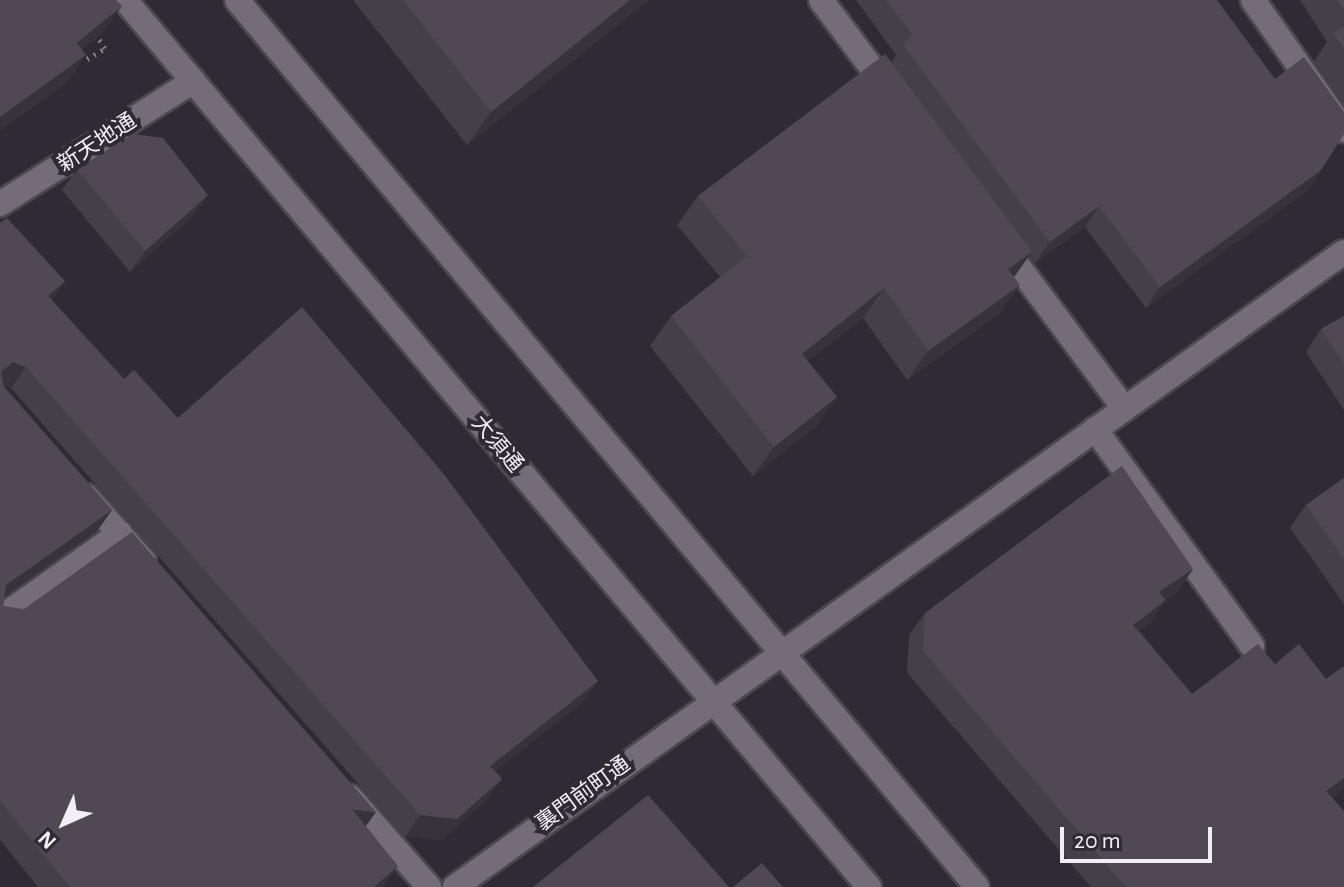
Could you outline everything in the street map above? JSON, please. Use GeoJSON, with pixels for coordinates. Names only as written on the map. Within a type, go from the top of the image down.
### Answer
{"type":"FeatureCollection","features":[{"type":"Feature","properties":{"kind":"street","name":"大須通"},"geometry":{"type":"LineString","coordinates":[[125,0],[869,887]]}},
{"type":"Feature","properties":{"kind":"street"},"geometry":{"type":"LineString","coordinates":[[237,0],[977,887]]}},
{"type":"Feature","properties":{"kind":"street"},"geometry":{"type":"LineString","coordinates":[[821,0],[908,117]]}},
{"type":"Feature","properties":{"kind":"street"},"geometry":{"type":"LineString","coordinates":[[1253,0],[1344,130]]}},
{"type":"Feature","properties":{"kind":"street","name":"新天地通"},"geometry":{"type":"LineString","coordinates":[[0,204],[193,81]]}},
{"type":"Feature","properties":{"kind":"street"},"geometry":{"type":"LineString","coordinates":[[983,218],[1124,408]]}},
{"type":"Feature","properties":{"kind":"street","name":"裏門前町通"},"geometry":{"type":"LineString","coordinates":[[455,887],[712,700],[1344,252]]}},
{"type":"Feature","properties":{"kind":"street"},"geometry":{"type":"LineString","coordinates":[[1095,429],[1252,646]]}},
{"type":"Feature","properties":{"kind":"street"},"geometry":{"type":"LineString","coordinates":[[70,477],[161,580]]}},
{"type":"Feature","properties":{"kind":"street"},"geometry":{"type":"LineString","coordinates":[[0,618],[120,533]]}},
{"type":"Feature","properties":{"kind":"street"},"geometry":{"type":"LineString","coordinates":[[336,781],[429,887]]}},
{"type":"Feature","properties":{"kind":"path"},"geometry":{"type":"LineString","coordinates":[[87,59],[105,48],[98,38]]}},
{"type":"Feature","properties":{"kind":"building"},"geometry":{"type":"Polygon","coordinates":[[[0,0],[116,0],[122,6],[77,43],[86,55],[0,117],[0,0]]]}},
{"type":"Feature","properties":{"kind":"building"},"geometry":{"type":"Polygon","coordinates":[[[403,0],[630,0],[491,112],[403,0]]]}},
{"type":"Feature","properties":{"kind":"building"},"geometry":{"type":"Polygon","coordinates":[[[886,0],[1217,0],[1275,79],[1304,57],[1344,112],[1344,134],[1321,170],[1160,287],[1099,206],[1050,242],[903,45],[912,34],[886,0]]]}},
{"type":"Feature","properties":{"kind":"building"},"geometry":{"type":"Polygon","coordinates":[[[1344,26],[1344,49],[1333,33],[1344,26]]]}},
{"type":"Feature","properties":{"kind":"building"},"geometry":{"type":"Polygon","coordinates":[[[885,54],[1032,252],[1008,269],[1020,285],[928,351],[884,288],[802,354],[837,397],[774,447],[671,316],[747,256],[698,196],[885,54]]]}},
{"type":"Feature","properties":{"kind":"building"},"geometry":{"type":"Polygon","coordinates":[[[134,134],[163,138],[208,195],[145,251],[77,169],[134,134]]]}},
{"type":"Feature","properties":{"kind":"building"},"geometry":{"type":"Polygon","coordinates":[[[7,218],[65,281],[48,296],[124,379],[134,370],[178,418],[302,307],[443,473],[598,681],[490,766],[502,779],[457,819],[420,815],[26,367],[13,362],[1,371],[4,387],[112,510],[6,585],[3,606],[24,609],[132,532],[376,812],[352,809],[398,866],[374,887],[70,887],[0,801],[0,223],[7,218]]]}},
{"type":"Feature","properties":{"kind":"building"},"geometry":{"type":"Polygon","coordinates":[[[1344,316],[1344,364],[1321,329],[1344,316]]]}},
{"type":"Feature","properties":{"kind":"building"},"geometry":{"type":"Polygon","coordinates":[[[1122,466],[1193,569],[1159,592],[1166,600],[1133,625],[1192,694],[1258,644],[1275,664],[1299,644],[1326,679],[1344,666],[1344,778],[1326,791],[1344,811],[1344,887],[1126,887],[923,651],[925,613],[1122,466]]]}},
{"type":"Feature","properties":{"kind":"building"},"geometry":{"type":"Polygon","coordinates":[[[1344,478],[1344,559],[1306,505],[1344,478]]]}},
{"type":"Feature","properties":{"kind":"building"},"geometry":{"type":"Polygon","coordinates":[[[648,795],[729,887],[533,887],[648,795]]]}},
{"type":"Feature","properties":{"kind":"building"},"geometry":{"type":"Polygon","coordinates":[[[762,863],[783,887],[733,887],[762,863]]]}}]}
